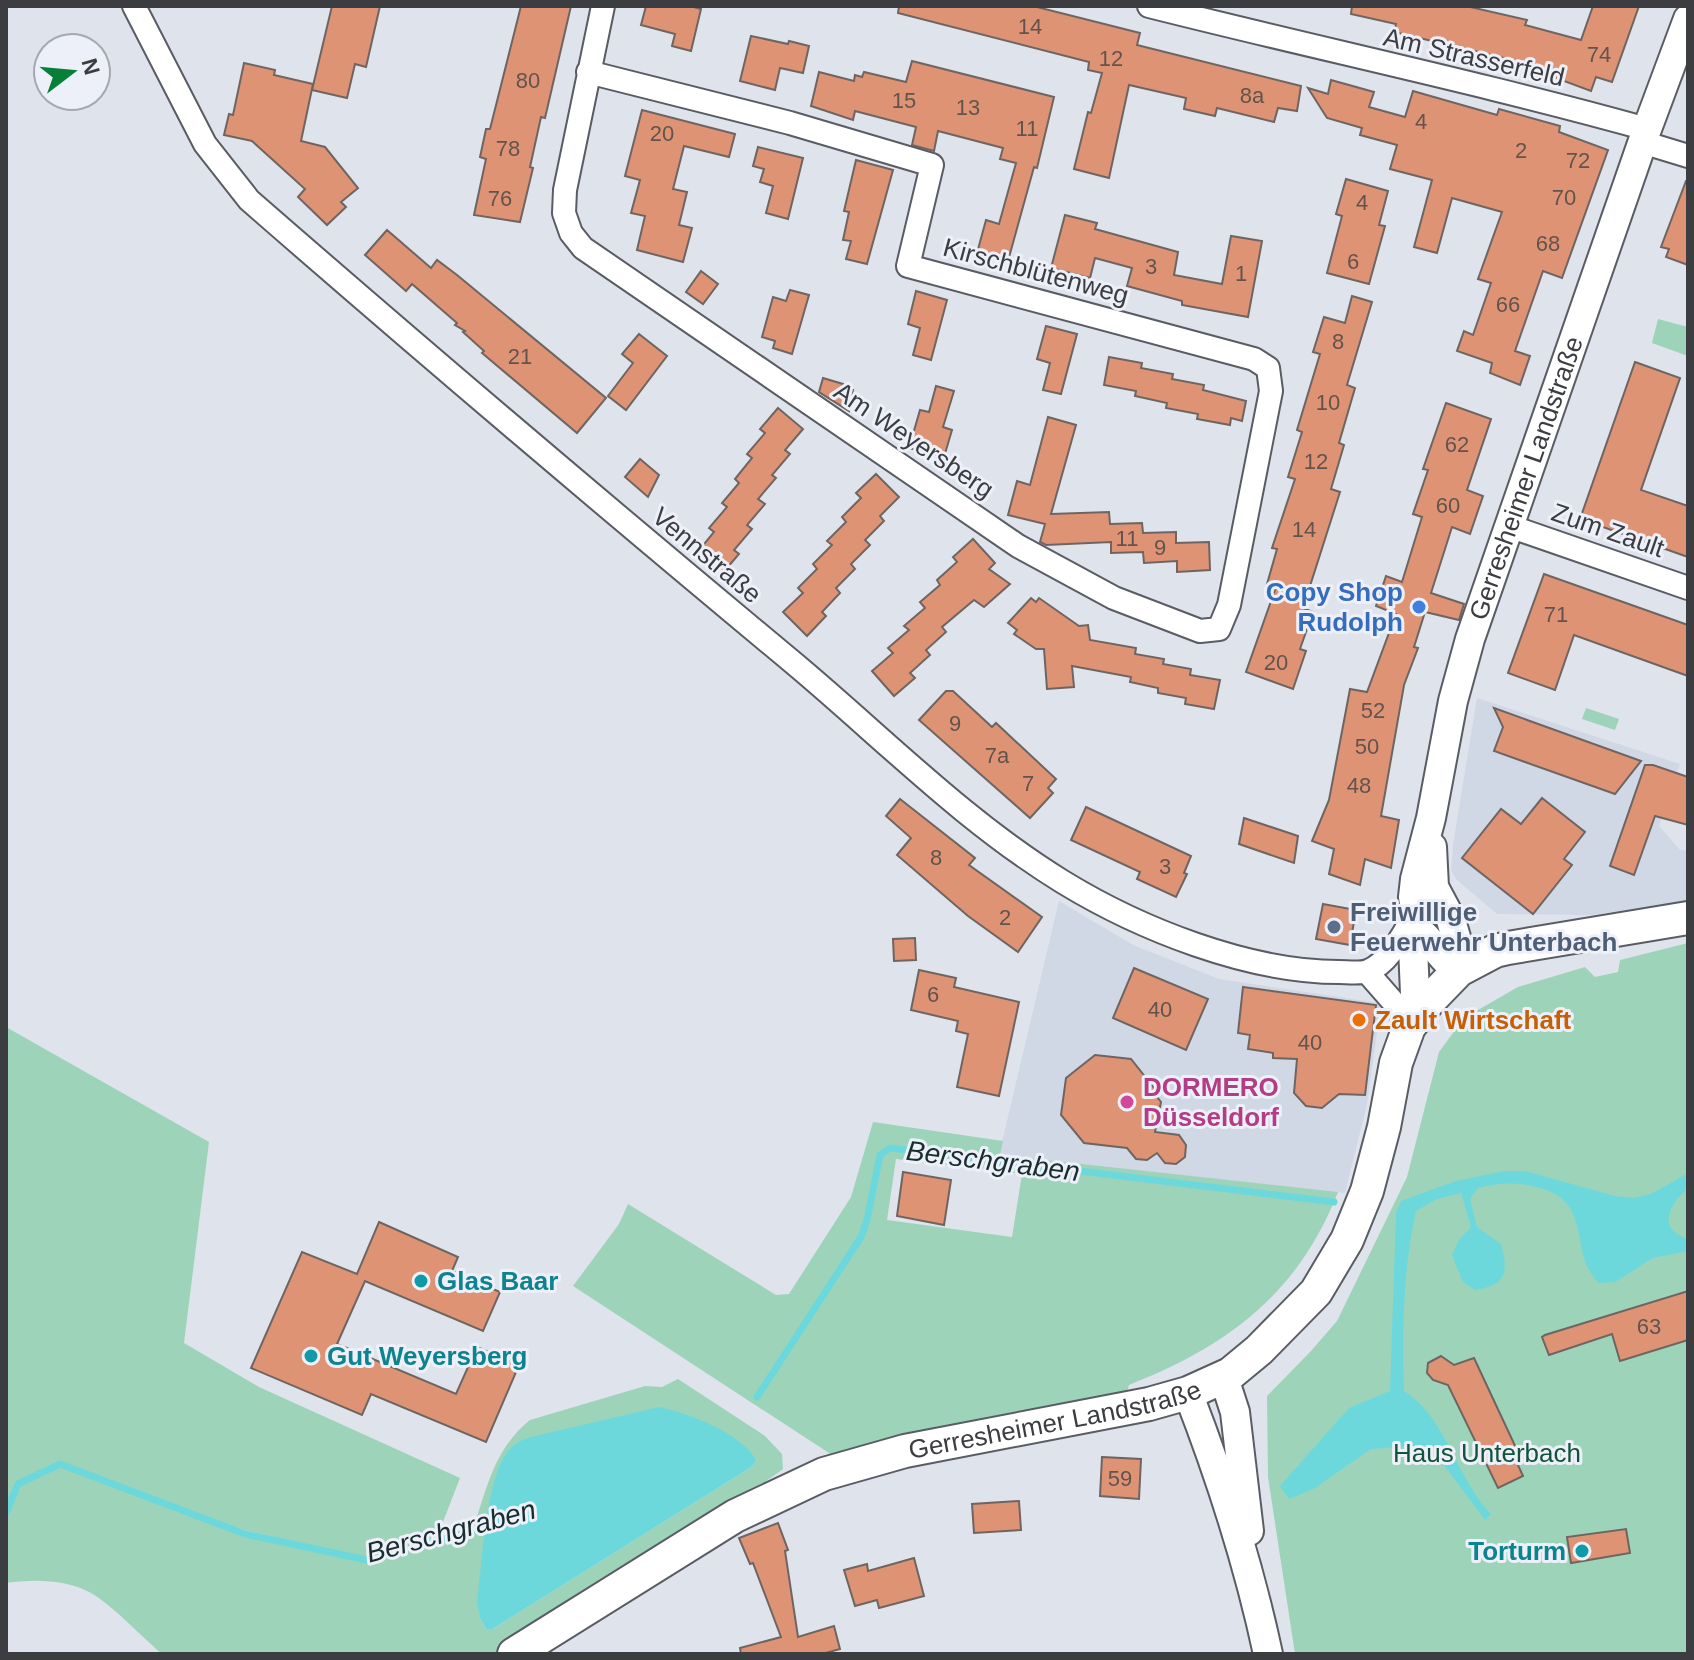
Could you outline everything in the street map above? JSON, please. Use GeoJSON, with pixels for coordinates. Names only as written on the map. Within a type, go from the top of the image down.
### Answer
{"type":"FeatureCollection","features":[{"type":"Feature","properties":{"kind":"main road"},"geometry":{"type":"LineString","coordinates":[[1459,970],[1495,951],[1688,918]]}},
{"type":"Feature","properties":{"kind":"main road","name":"Gerresheimer Landstraße"},"geometry":{"type":"LineString","coordinates":[[514,1654],[735,1516],[824,1474],[905,1451],[1126,1409],[1188,1393],[1224,1378],[1300,1311],[1337,1260],[1372,1174],[1396,1063],[1412,1022],[1459,970]]}},
{"type":"Feature","properties":{"kind":"street","name":"Vennstraße"},"geometry":{"type":"LineString","coordinates":[[134,6],[205,144],[249,200],[556,464],[1000,838],[1088,897],[1128,917],[1221,953],[1315,972],[1367,972]]}},
{"type":"Feature","properties":{"kind":"street","name":"Am Weyersberg"},"geometry":{"type":"LineString","coordinates":[[603,6],[565,190],[564,213],[571,233],[583,248],[1018,546],[1114,598],[1200,631],[1219,629],[1229,605],[1271,391],[1268,368]]}},
{"type":"Feature","properties":{"kind":"street","name":"Am Strasserfeld"},"geometry":{"type":"LineString","coordinates":[[1149,6],[1317,49],[1539,99],[1644,136]]}},
{"type":"Feature","properties":{"kind":"street","name":"Gerresheimer Landstraße"},"geometry":{"type":"LineString","coordinates":[[1412,1022],[1415,879],[1467,647],[1644,136],[1688,19]]}},
{"type":"Feature","properties":{"kind":"street","name":"Kirschblütenweg"},"geometry":{"type":"LineString","coordinates":[[588,72],[790,123],[932,165],[908,266],[1254,359],[1268,368]]}},
{"type":"Feature","properties":{"kind":"street"},"geometry":{"type":"LineString","coordinates":[[1644,136],[1688,156]]}},
{"type":"Feature","properties":{"kind":"street","name":"Zum Zault"},"geometry":{"type":"LineString","coordinates":[[1509,526],[1688,588]]}},
{"type":"Feature","properties":{"kind":"street","name":"Gerresheimer Landstraße"},"geometry":{"type":"LineString","coordinates":[[1431,818],[1434,887],[1450,917],[1458,944],[1459,970]]}},
{"type":"Feature","properties":{"kind":"street","name":"Gerresheimer Landstraße"},"geometry":{"type":"LineString","coordinates":[[1450,917],[1495,951]]}},
{"type":"Feature","properties":{"kind":"street"},"geometry":{"type":"LineString","coordinates":[[1412,1022],[1367,972],[1385,959],[1416,923],[1447,963],[1459,970]]}},
{"type":"Feature","properties":{"kind":"street"},"geometry":{"type":"LineString","coordinates":[[1224,1378],[1235,1412],[1256,1599]]}},
{"type":"Feature","properties":{"kind":"street"},"geometry":{"type":"LineString","coordinates":[[1188,1393],[1209,1445],[1256,1599],[1268,1654]]}},
{"type":"Feature","properties":{"kind":"shaded area"},"geometry":{"type":"Polygon","coordinates":[[[1477,698],[1680,764],[1659,826],[1680,850],[1688,851],[1688,901],[1591,915],[1497,914],[1457,880],[1451,871],[1453,845],[1477,698]]]}},
{"type":"Feature","properties":{"kind":"shaded area"},"geometry":{"type":"Polygon","coordinates":[[[1059,901],[1133,945],[1219,979],[1379,1003],[1367,1104],[1345,1193],[999,1155],[1059,901]]]}},
{"type":"Feature","properties":{"kind":"green space"},"geometry":{"type":"Polygon","coordinates":[[[1658,319],[1688,327],[1688,356],[1652,343],[1658,319]]]}},
{"type":"Feature","properties":{"kind":"green space"},"geometry":{"type":"Polygon","coordinates":[[[1586,708],[1619,719],[1615,730],[1582,719],[1586,708]]]}},
{"type":"Feature","properties":{"kind":"green space","name":"Haus Unterbach"},"geometry":{"type":"Polygon","coordinates":[[[1688,943],[1688,1654],[1295,1654],[1268,1477],[1267,1396],[1337,1321],[1407,1177],[1439,1052],[1464,1018],[1518,987],[1585,967],[1595,977],[1618,972],[1620,960],[1688,943]]]}},
{"type":"Feature","properties":{"kind":"green space"},"geometry":{"type":"Polygon","coordinates":[[[6,1027],[209,1142],[184,1343],[259,1387],[460,1478],[436,1540],[367,1558],[244,1530],[61,1464],[245,1537],[367,1562],[472,1532],[499,1457],[530,1420],[645,1386],[662,1387],[678,1379],[765,1436],[782,1454],[783,1469],[770,1478],[580,1592],[493,1654],[162,1654],[108,1605],[82,1588],[49,1581],[6,1583],[6,1027]],[[756,1460],[502,1461],[487,1527],[478,1602],[480,1618],[486,1629],[491,1630],[753,1466],[756,1460]]]}},
{"type":"Feature","properties":{"kind":"green space"},"geometry":{"type":"Polygon","coordinates":[[[873,1122],[1003,1141],[1000,1155],[1338,1192],[1322,1228],[1302,1260],[1256,1312],[1198,1353],[1129,1385],[1127,1392],[1041,1413],[832,1455],[573,1286],[619,1224],[628,1204],[776,1295],[789,1294],[851,1197],[873,1122]],[[896,1159],[887,1220],[1012,1237],[1022,1174],[896,1159]]]}},
{"type":"Feature","properties":{"kind":"water"},"geometry":{"type":"Polygon","coordinates":[[[1505,1171],[1525,1171],[1615,1196],[1635,1198],[1653,1193],[1688,1173],[1688,1188],[1671,1208],[1669,1222],[1672,1229],[1688,1239],[1688,1251],[1653,1258],[1615,1282],[1599,1283],[1584,1258],[1574,1217],[1568,1205],[1557,1195],[1524,1185],[1486,1186],[1478,1188],[1470,1199],[1477,1227],[1501,1244],[1505,1263],[1499,1281],[1475,1290],[1463,1282],[1452,1255],[1459,1240],[1471,1227],[1461,1193],[1437,1199],[1416,1211],[1404,1300],[1404,1391],[1431,1417],[1469,1483],[1491,1514],[1485,1520],[1444,1465],[1411,1446],[1371,1449],[1315,1488],[1289,1499],[1280,1486],[1349,1408],[1390,1391],[1396,1213],[1401,1201],[1456,1181],[1505,1171]]]}},
{"type":"Feature","properties":{"kind":"water"},"geometry":{"type":"Polygon","coordinates":[[[659,1407],[698,1419],[727,1433],[749,1450],[756,1460],[753,1466],[491,1630],[486,1629],[477,1602],[486,1525],[493,1485],[508,1451],[531,1437],[659,1407]]]}},
{"type":"Feature","properties":{"kind":"building"},"geometry":{"type":"Polygon","coordinates":[[[332,6],[380,6],[366,67],[355,64],[347,98],[312,90],[332,6]]]}},
{"type":"Feature","properties":{"kind":"building"},"geometry":{"type":"Polygon","coordinates":[[[521,6],[571,6],[545,118],[541,117],[520,222],[474,215],[486,159],[480,157],[486,129],[490,129],[521,6]]]}},
{"type":"Feature","properties":{"kind":"building"},"geometry":{"type":"Polygon","coordinates":[[[646,6],[701,9],[691,51],[672,46],[675,34],[641,25],[646,6]]]}},
{"type":"Feature","properties":{"kind":"building"},"geometry":{"type":"Polygon","coordinates":[[[899,6],[1033,6],[1140,33],[1137,45],[1301,86],[1297,111],[1278,108],[1274,122],[1217,108],[1215,116],[1184,109],[1186,98],[1129,85],[1109,178],[1074,169],[1088,112],[1091,113],[1102,73],[1088,70],[1089,62],[898,13],[899,6]]]}},
{"type":"Feature","properties":{"kind":"building"},"geometry":{"type":"Polygon","coordinates":[[[1352,6],[1466,6],[1527,20],[1525,25],[1581,40],[1593,6],[1639,6],[1612,82],[1596,77],[1591,91],[1553,77],[1555,70],[1394,32],[1396,24],[1351,14],[1352,6]]]}},
{"type":"Feature","properties":{"kind":"building"},"geometry":{"type":"Polygon","coordinates":[[[751,36],[809,46],[803,73],[780,68],[775,90],[740,81],[751,36]]]}},
{"type":"Feature","properties":{"kind":"building"},"geometry":{"type":"Polygon","coordinates":[[[912,61],[1054,97],[1037,168],[1034,167],[1008,261],[977,253],[986,220],[999,224],[1016,163],[1000,159],[1003,148],[938,131],[934,151],[912,145],[916,127],[855,111],[853,120],[811,106],[819,72],[854,81],[855,75],[862,77],[864,72],[906,82],[912,61]]]}},
{"type":"Feature","properties":{"kind":"building"},"geometry":{"type":"Polygon","coordinates":[[[244,63],[275,70],[274,75],[313,84],[301,141],[325,147],[358,188],[341,202],[346,207],[327,225],[298,197],[305,189],[252,141],[224,135],[229,114],[233,115],[244,63]]]}},
{"type":"Feature","properties":{"kind":"building"},"geometry":{"type":"Polygon","coordinates":[[[1331,80],[1374,92],[1369,107],[1405,117],[1413,91],[1497,115],[1499,109],[1560,126],[1559,132],[1608,150],[1562,278],[1543,271],[1515,351],[1530,356],[1520,385],[1490,373],[1492,363],[1457,351],[1464,331],[1473,335],[1491,283],[1478,279],[1502,212],[1452,198],[1437,253],[1414,247],[1432,180],[1390,169],[1397,145],[1360,135],[1362,128],[1327,118],[1308,88],[1328,94],[1331,80]]]}},
{"type":"Feature","properties":{"kind":"building"},"geometry":{"type":"Polygon","coordinates":[[[642,110],[735,134],[729,157],[684,146],[673,189],[687,192],[679,225],[692,228],[683,262],[637,250],[645,216],[631,213],[640,180],[625,176],[642,110]]]}},
{"type":"Feature","properties":{"kind":"building"},"geometry":{"type":"Polygon","coordinates":[[[758,147],[803,158],[788,219],[766,213],[773,186],[760,182],[764,169],[753,166],[758,147]]]}},
{"type":"Feature","properties":{"kind":"building"},"geometry":{"type":"Polygon","coordinates":[[[856,160],[893,170],[867,264],[846,259],[851,241],[843,240],[849,212],[844,211],[856,160]]]}},
{"type":"Feature","properties":{"kind":"building"},"geometry":{"type":"Polygon","coordinates":[[[1346,179],[1388,191],[1379,225],[1385,226],[1369,284],[1327,273],[1342,216],[1336,214],[1346,179]]]}},
{"type":"Feature","properties":{"kind":"building"},"geometry":{"type":"Polygon","coordinates":[[[1686,181],[1688,265],[1666,257],[1669,249],[1661,247],[1686,181]]]}},
{"type":"Feature","properties":{"kind":"building"},"geometry":{"type":"Polygon","coordinates":[[[1065,215],[1097,223],[1095,229],[1178,252],[1174,275],[1222,284],[1231,236],[1262,241],[1248,317],[1182,305],[1182,301],[1127,286],[1132,268],[1095,258],[1090,278],[1051,268],[1065,215]]]}},
{"type":"Feature","properties":{"kind":"building"},"geometry":{"type":"Polygon","coordinates":[[[387,230],[431,268],[437,260],[457,275],[606,398],[577,433],[482,353],[484,351],[465,331],[455,325],[457,323],[412,284],[406,291],[365,255],[387,230]]]}},
{"type":"Feature","properties":{"kind":"building"},"geometry":{"type":"Polygon","coordinates":[[[701,271],[718,284],[703,304],[686,292],[701,271]]]}},
{"type":"Feature","properties":{"kind":"building"},"geometry":{"type":"Polygon","coordinates":[[[790,290],[809,295],[792,354],[773,348],[775,341],[762,337],[773,297],[786,301],[790,290]]]}},
{"type":"Feature","properties":{"kind":"building"},"geometry":{"type":"Polygon","coordinates":[[[916,291],[947,300],[931,360],[913,355],[920,328],[908,324],[916,291]]]}},
{"type":"Feature","properties":{"kind":"building"},"geometry":{"type":"Polygon","coordinates":[[[1352,296],[1372,302],[1347,385],[1355,388],[1339,443],[1344,445],[1331,489],[1340,492],[1303,608],[1313,612],[1300,649],[1306,651],[1293,689],[1246,672],[1276,587],[1267,584],[1277,549],[1272,548],[1295,479],[1288,477],[1302,432],[1297,430],[1320,354],[1313,352],[1324,317],[1345,323],[1352,296]]]}},
{"type":"Feature","properties":{"kind":"building"},"geometry":{"type":"Polygon","coordinates":[[[1046,326],[1077,334],[1061,394],[1043,390],[1050,363],[1037,359],[1046,326]]]}},
{"type":"Feature","properties":{"kind":"building"},"geometry":{"type":"Polygon","coordinates":[[[639,334],[667,356],[626,410],[608,396],[633,363],[622,354],[639,334]]]}},
{"type":"Feature","properties":{"kind":"building"},"geometry":{"type":"Polygon","coordinates":[[[1109,357],[1142,363],[1141,368],[1173,374],[1172,379],[1204,385],[1203,390],[1246,401],[1242,421],[1231,418],[1230,425],[1197,419],[1198,414],[1166,408],[1167,403],[1135,396],[1136,391],[1104,385],[1109,357]]]}},
{"type":"Feature","properties":{"kind":"building"},"geometry":{"type":"Polygon","coordinates":[[[1635,362],[1680,378],[1641,490],[1688,506],[1688,557],[1580,519],[1635,362]]]}},
{"type":"Feature","properties":{"kind":"building"},"geometry":{"type":"Polygon","coordinates":[[[823,378],[853,390],[849,411],[819,392],[823,378]]]}},
{"type":"Feature","properties":{"kind":"building"},"geometry":{"type":"Polygon","coordinates":[[[936,386],[954,391],[943,427],[952,430],[944,457],[909,448],[920,410],[929,412],[936,386]]]}},
{"type":"Feature","properties":{"kind":"building"},"geometry":{"type":"Polygon","coordinates":[[[1446,403],[1491,419],[1467,490],[1483,496],[1470,534],[1452,527],[1431,593],[1464,604],[1459,620],[1425,612],[1414,647],[1418,648],[1404,685],[1381,816],[1399,820],[1391,868],[1365,859],[1360,885],[1329,874],[1334,849],[1312,841],[1329,800],[1350,689],[1367,692],[1396,614],[1376,606],[1386,576],[1402,582],[1422,517],[1413,514],[1428,470],[1423,469],[1446,403]]]}},
{"type":"Feature","properties":{"kind":"building"},"geometry":{"type":"Polygon","coordinates":[[[778,408],[803,429],[785,450],[790,454],[772,475],[776,478],[758,499],[765,504],[747,525],[752,529],[734,550],[739,554],[721,575],[696,554],[714,532],[709,528],[727,507],[722,503],[739,483],[735,479],[752,458],[747,454],[765,433],[760,429],[778,408]]]}},
{"type":"Feature","properties":{"kind":"building"},"geometry":{"type":"Polygon","coordinates":[[[1048,417],[1076,425],[1051,514],[1109,512],[1110,524],[1142,523],[1143,533],[1176,532],[1176,543],[1209,542],[1210,570],[1177,572],[1177,561],[1144,563],[1143,552],[1111,553],[1111,542],[1046,545],[1040,542],[1045,524],[1008,515],[1017,481],[1030,485],[1048,417]]]}},
{"type":"Feature","properties":{"kind":"building"},"geometry":{"type":"Polygon","coordinates":[[[640,459],[659,475],[648,497],[625,477],[640,459]]]}},
{"type":"Feature","properties":{"kind":"building"},"geometry":{"type":"Polygon","coordinates":[[[876,474],[899,497],[880,516],[884,521],[865,540],[870,545],[851,564],[855,569],[836,588],[840,593],[822,612],[826,616],[807,636],[783,612],[803,593],[798,588],[817,569],[813,564],[832,545],[827,541],[846,522],[842,517],[861,498],[856,493],[876,474]]]}},
{"type":"Feature","properties":{"kind":"building"},"geometry":{"type":"Polygon","coordinates":[[[973,539],[995,563],[989,569],[1010,584],[984,607],[974,600],[942,627],[946,632],[926,650],[930,655],[910,673],[915,678],[894,696],[872,671],[893,653],[888,648],[909,630],[904,626],[925,608],[920,602],[940,585],[937,580],[957,562],[953,557],[973,539]]]}},
{"type":"Feature","properties":{"kind":"building"},"geometry":{"type":"Polygon","coordinates":[[[1544,574],[1688,625],[1688,676],[1574,635],[1555,690],[1508,673],[1544,574]]]}},
{"type":"Feature","properties":{"kind":"building"},"geometry":{"type":"Polygon","coordinates":[[[1031,598],[1036,602],[1039,598],[1079,626],[1088,625],[1090,640],[1136,648],[1135,654],[1164,659],[1163,664],[1191,669],[1190,675],[1220,680],[1214,709],[1185,704],[1186,698],[1158,693],[1158,688],[1130,682],[1131,677],[1072,666],[1074,687],[1047,689],[1044,649],[1036,649],[1014,634],[1017,630],[1008,623],[1031,598]]]}},
{"type":"Feature","properties":{"kind":"building"},"geometry":{"type":"Polygon","coordinates":[[[946,691],[953,691],[992,727],[996,723],[1056,779],[1048,788],[1053,793],[1030,818],[919,720],[946,691]]]}},
{"type":"Feature","properties":{"kind":"building"},"geometry":{"type":"Polygon","coordinates":[[[1494,708],[1641,761],[1615,794],[1494,751],[1503,727],[1494,708]]]}},
{"type":"Feature","properties":{"kind":"building"},"geometry":{"type":"Polygon","coordinates":[[[1645,765],[1688,777],[1688,825],[1655,816],[1634,875],[1610,866],[1645,765]]]}},
{"type":"Feature","properties":{"kind":"building"},"geometry":{"type":"Polygon","coordinates":[[[1542,798],[1585,832],[1564,859],[1572,865],[1533,914],[1462,858],[1501,809],[1521,824],[1542,798]]]}},
{"type":"Feature","properties":{"kind":"building"},"geometry":{"type":"Polygon","coordinates":[[[900,799],[975,858],[969,865],[1042,917],[1018,952],[968,916],[897,855],[911,838],[886,816],[900,799]]]}},
{"type":"Feature","properties":{"kind":"building"},"geometry":{"type":"Polygon","coordinates":[[[1086,807],[1191,856],[1184,873],[1187,874],[1176,897],[1137,879],[1140,872],[1071,840],[1086,807]]]}},
{"type":"Feature","properties":{"kind":"building"},"geometry":{"type":"Polygon","coordinates":[[[1244,818],[1298,836],[1294,863],[1239,844],[1244,818]]]}},
{"type":"Feature","properties":{"kind":"building"},"geometry":{"type":"Polygon","coordinates":[[[1323,904],[1356,910],[1350,945],[1316,939],[1323,904]]]}},
{"type":"Feature","properties":{"kind":"building"},"geometry":{"type":"Polygon","coordinates":[[[915,938],[916,960],[894,961],[893,939],[915,938]]]}},
{"type":"Feature","properties":{"kind":"building"},"geometry":{"type":"Polygon","coordinates":[[[1134,968],[1208,999],[1186,1050],[1113,1018],[1134,968]]]}},
{"type":"Feature","properties":{"kind":"building"},"geometry":{"type":"Polygon","coordinates":[[[919,970],[956,978],[954,987],[1019,1002],[999,1096],[957,1087],[968,1034],[956,1031],[958,1021],[911,1010],[919,970]]]}},
{"type":"Feature","properties":{"kind":"building"},"geometry":{"type":"Polygon","coordinates":[[[1243,987],[1376,1005],[1365,1095],[1339,1094],[1322,1108],[1306,1106],[1294,1093],[1297,1059],[1273,1058],[1273,1053],[1248,1049],[1250,1035],[1238,1033],[1243,987]]]}},
{"type":"Feature","properties":{"kind":"building"},"geometry":{"type":"Polygon","coordinates":[[[1095,1055],[1131,1059],[1161,1102],[1155,1132],[1179,1135],[1186,1145],[1185,1157],[1176,1164],[1165,1163],[1157,1153],[1147,1160],[1136,1159],[1127,1148],[1084,1143],[1061,1115],[1066,1078],[1095,1055]]]}},
{"type":"Feature","properties":{"kind":"building"},"geometry":{"type":"Polygon","coordinates":[[[903,1172],[951,1180],[944,1225],[897,1216],[903,1172]]]}},
{"type":"Feature","properties":{"kind":"building","name":"Gut Weyersberg"},"geometry":{"type":"Polygon","coordinates":[[[379,1222],[458,1257],[452,1271],[500,1292],[483,1331],[365,1281],[337,1344],[456,1394],[477,1347],[519,1365],[486,1442],[371,1394],[362,1415],[251,1368],[302,1252],[357,1274],[379,1222]]]}},
{"type":"Feature","properties":{"kind":"building"},"geometry":{"type":"Polygon","coordinates":[[[1688,1291],[1688,1340],[1620,1361],[1612,1334],[1549,1355],[1542,1337],[1545,1335],[1688,1291]]]}},
{"type":"Feature","properties":{"kind":"building","name":"Haus Unterbach"},"geometry":{"type":"Polygon","coordinates":[[[1441,1356],[1454,1365],[1474,1358],[1517,1450],[1512,1452],[1523,1476],[1498,1488],[1448,1385],[1433,1380],[1427,1373],[1428,1363],[1441,1356]]]}},
{"type":"Feature","properties":{"kind":"building"},"geometry":{"type":"Polygon","coordinates":[[[1102,1457],[1141,1459],[1139,1499],[1100,1496],[1102,1457]]]}},
{"type":"Feature","properties":{"kind":"building"},"geometry":{"type":"Polygon","coordinates":[[[1019,1501],[1021,1530],[974,1533],[972,1504],[1019,1501]]]}},
{"type":"Feature","properties":{"kind":"building"},"geometry":{"type":"Polygon","coordinates":[[[778,1523],[788,1550],[785,1551],[798,1637],[834,1626],[840,1649],[822,1654],[741,1654],[740,1648],[781,1637],[753,1563],[750,1564],[739,1538],[778,1523]]]}},
{"type":"Feature","properties":{"kind":"building"},"geometry":{"type":"Polygon","coordinates":[[[1626,1529],[1630,1553],[1571,1563],[1567,1537],[1626,1529]]]}},
{"type":"Feature","properties":{"kind":"building"},"geometry":{"type":"Polygon","coordinates":[[[914,1558],[924,1596],[879,1608],[877,1600],[855,1606],[844,1570],[867,1564],[868,1571],[914,1558]]]}},
{"type":"Feature","properties":{"kind":"waterway","name":"Berschgraben"},"geometry":{"type":"LineString","coordinates":[[757,1397],[861,1237],[880,1155],[890,1148],[1334,1202]]}},
{"type":"Feature","properties":{"kind":"waterway","name":"Berschgraben"},"geometry":{"type":"LineString","coordinates":[[6,1513],[18,1484],[60,1464],[245,1534],[367,1560],[493,1525]]}},
{"type":"Feature","properties":{"kind":"place","name":"Copy Shop Rudolph"},"geometry":{"type":"Point","coordinates":[1419,607]}},
{"type":"Feature","properties":{"kind":"place","name":"Freiwillige Feuerwehr Unterbach"},"geometry":{"type":"Point","coordinates":[1334,927]}},
{"type":"Feature","properties":{"kind":"place","name":"Zault Wirtschaft"},"geometry":{"type":"Point","coordinates":[1359,1020]}},
{"type":"Feature","properties":{"kind":"place","name":"DORMERO Düsseldorf"},"geometry":{"type":"Point","coordinates":[1127,1102]}},
{"type":"Feature","properties":{"kind":"place","name":"Glas Baar"},"geometry":{"type":"Point","coordinates":[421,1281]}},
{"type":"Feature","properties":{"kind":"place","name":"Gut Weyersberg"},"geometry":{"type":"Point","coordinates":[311,1356]}},
{"type":"Feature","properties":{"kind":"place","name":"Torturm"},"geometry":{"type":"Point","coordinates":[1582,1551]}}]}
